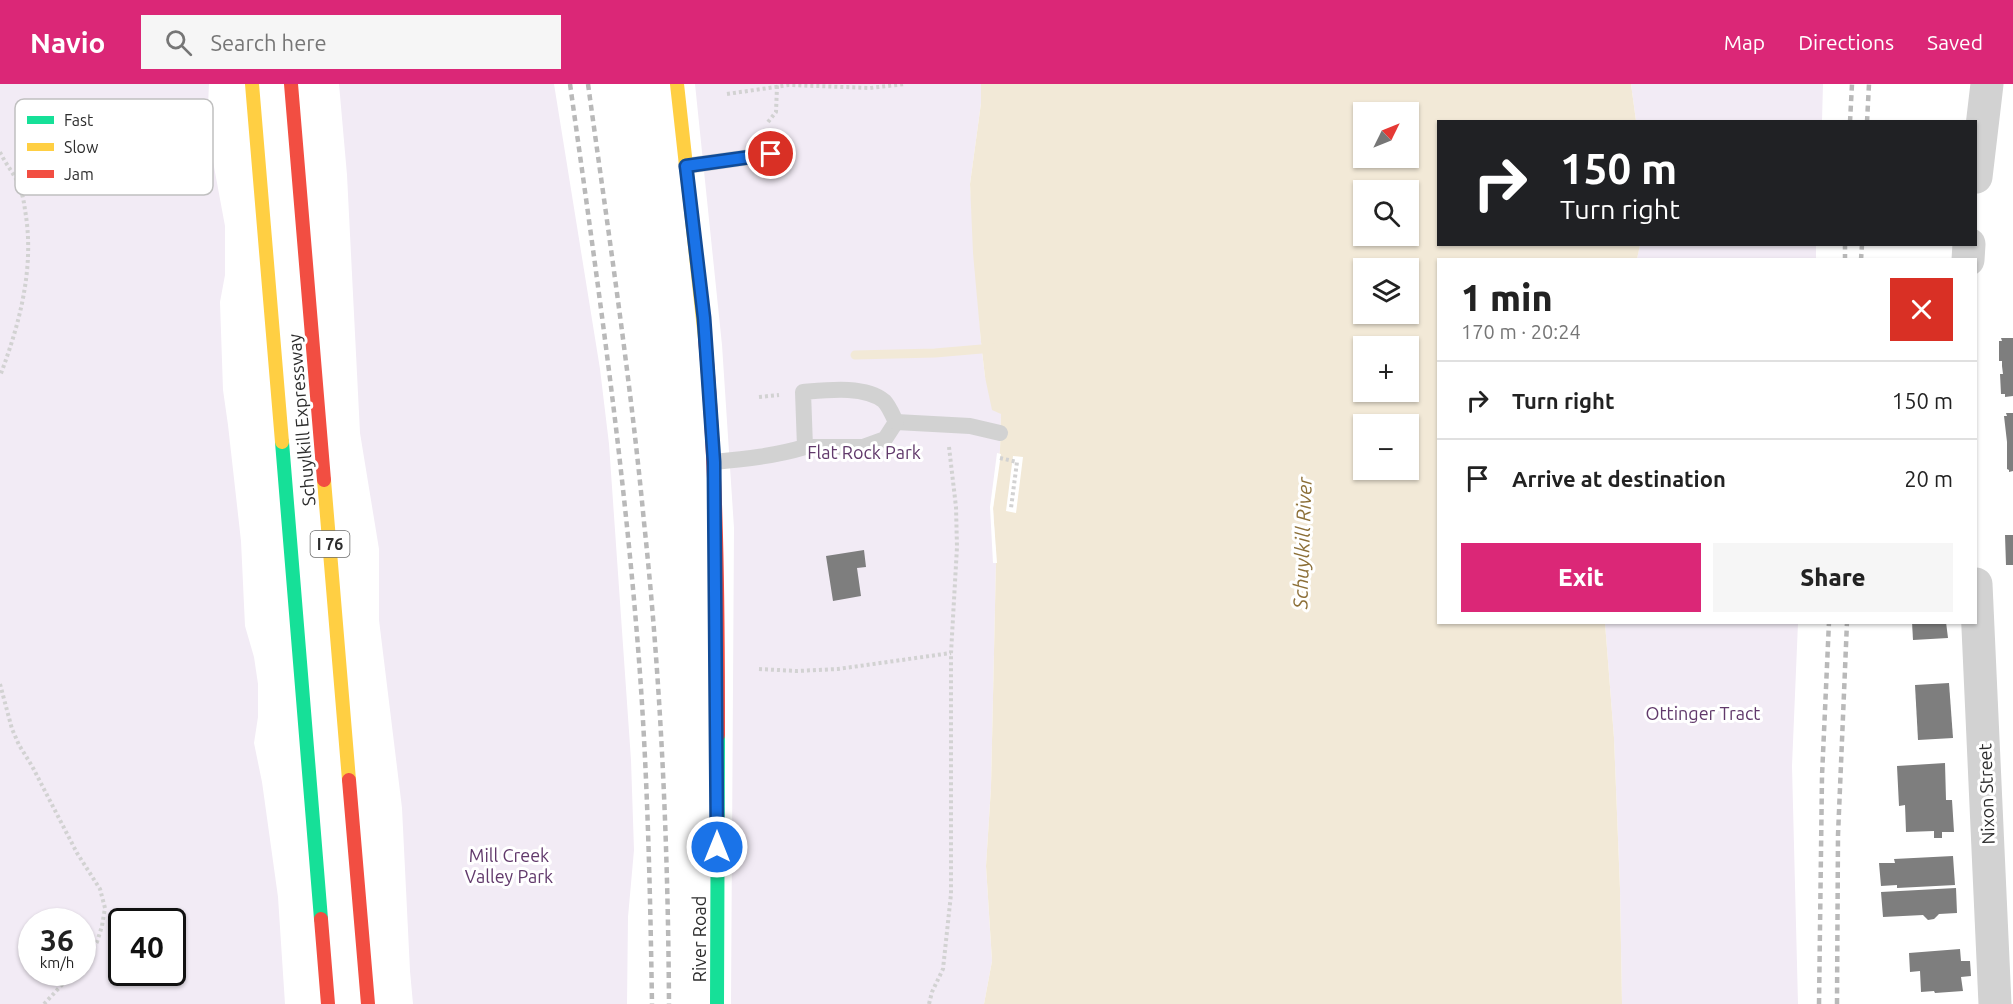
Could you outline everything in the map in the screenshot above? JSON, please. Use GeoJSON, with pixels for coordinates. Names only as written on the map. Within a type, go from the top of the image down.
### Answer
{"type":"FeatureCollection","features":[{"type":"Feature","properties":{"kind":"main road","name":"Schuylkill Expressway"},"geometry":{"type":"LineString","coordinates":[[252,84],[328,1004]]}},
{"type":"Feature","properties":{"kind":"main road","name":"Schuylkill Expressway"},"geometry":{"type":"LineString","coordinates":[[291,84],[368,1004]]}},
{"type":"Feature","properties":{"kind":"main road","name":"River Road"},"geometry":{"type":"LineString","coordinates":[[677,84],[704,318],[714,462],[717,1004]]}},
{"type":"Feature","properties":{"kind":"street"},"geometry":{"type":"LineString","coordinates":[[1977,169],[1987,84]]}},
{"type":"Feature","properties":{"kind":"street","name":"Nixon Street"},"geometry":{"type":"LineString","coordinates":[[1977,606],[1995,1004]]}},
{"type":"Feature","properties":{"kind":"lane"},"geometry":{"type":"LineString","coordinates":[[686,166],[771,154]]}},
{"type":"Feature","properties":{"kind":"lane"},"geometry":{"type":"LineString","coordinates":[[805,447],[803,392],[862,391],[884,402],[896,422]]}},
{"type":"Feature","properties":{"kind":"lane"},"geometry":{"type":"LineString","coordinates":[[714,462],[756,458],[805,447],[863,447],[885,439],[896,422]]}},
{"type":"Feature","properties":{"kind":"lane"},"geometry":{"type":"LineString","coordinates":[[896,422],[970,426],[1000,433]]}},
{"type":"Feature","properties":{"kind":"path"},"geometry":{"type":"LineString","coordinates":[[728,94],[776,85],[870,88],[905,84]]}},
{"type":"Feature","properties":{"kind":"path"},"geometry":{"type":"LineString","coordinates":[[768,122],[776,112],[776,85]]}},
{"type":"Feature","properties":{"kind":"path"},"geometry":{"type":"LineString","coordinates":[[0,152],[15,178]]}},
{"type":"Feature","properties":{"kind":"path"},"geometry":{"type":"LineString","coordinates":[[0,376],[25,288],[29,252],[28,225],[22,195]]}},
{"type":"Feature","properties":{"kind":"path"},"geometry":{"type":"LineString","coordinates":[[928,1004],[943,969],[951,894],[951,653],[957,547],[956,507],[946,425]]}},
{"type":"Feature","properties":{"kind":"path"},"geometry":{"type":"LineString","coordinates":[[993,458],[1017,462],[1011,508]]}},
{"type":"Feature","properties":{"kind":"path"},"geometry":{"type":"LineString","coordinates":[[759,669],[797,671],[838,669],[951,653]]}},
{"type":"Feature","properties":{"kind":"path"},"geometry":{"type":"LineString","coordinates":[[0,684],[12,729],[19,745],[77,852],[100,889],[105,908],[96,943]]}},
{"type":"Feature","properties":{"kind":"path"},"geometry":{"type":"LineString","coordinates":[[44,1004],[61,986]]}},
{"type":"Feature","properties":{"kind":"green space"},"geometry":{"type":"Polygon","coordinates":[[[0,84],[209,84],[208,99],[15,99],[15,195],[213,195],[213,161],[225,226],[225,275],[220,302],[223,390],[241,541],[245,626],[254,657],[258,684],[258,717],[254,743],[262,782],[278,897],[285,1004],[0,1004],[0,84]]]}},
{"type":"Feature","properties":{"kind":"green space","name":"Mill Creek Valley Park"},"geometry":{"type":"Polygon","coordinates":[[[339,84],[554,84],[600,369],[609,444],[631,760],[634,850],[628,917],[627,1004],[413,1004],[402,808],[379,620],[379,549],[360,433],[347,175],[339,84]]]}},
{"type":"Feature","properties":{"kind":"green space","name":"Flat Rock Park"},"geometry":{"type":"Polygon","coordinates":[[[695,84],[981,84],[981,103],[970,184],[985,377],[1001,414],[1000,450],[993,507],[996,561],[991,787],[986,866],[992,961],[984,1004],[731,1004],[734,528],[722,345],[695,84]]]}},
{"type":"Feature","properties":{"kind":"green space"},"geometry":{"type":"Polygon","coordinates":[[[1631,84],[1823,84],[1822,120],[1636,120],[1631,84]]]}},
{"type":"Feature","properties":{"kind":"green space"},"geometry":{"type":"Polygon","coordinates":[[[1640,246],[1816,246],[1816,258],[1637,258],[1640,246]]]}},
{"type":"Feature","properties":{"kind":"green space","name":"Ottinger Tract"},"geometry":{"type":"Polygon","coordinates":[[[1605,624],[1798,624],[1792,766],[1798,1004],[1622,1004],[1614,738],[1605,624]]]}},
{"type":"Feature","properties":{"kind":"water","name":"Schuylkill River"},"geometry":{"type":"Polygon","coordinates":[[[981,84],[1631,84],[1636,120],[1437,120],[1437,246],[1640,246],[1637,258],[1437,258],[1437,624],[1605,624],[1614,738],[1622,1004],[984,1004],[992,961],[986,866],[991,787],[996,561],[993,507],[1000,450],[1001,414],[992,410],[985,377],[973,253],[970,184],[981,103],[981,84]]]}},
{"type":"Feature","properties":{"kind":"pier"},"geometry":{"type":"Polygon","coordinates":[[[997,453],[1001,454],[993,509],[997,563],[993,563],[990,507],[997,453]]]}},
{"type":"Feature","properties":{"kind":"pier"},"geometry":{"type":"Polygon","coordinates":[[[1013,456],[1023,457],[1016,513],[1006,511],[1013,456]]]}},
{"type":"Feature","properties":{"kind":"building"},"geometry":{"type":"Polygon","coordinates":[[[2001,338],[2013,338],[2013,396],[2005,397],[2005,394],[2001,394],[2000,374],[2003,374],[2002,361],[1999,361],[1999,341],[2002,341],[2001,338]]]}},
{"type":"Feature","properties":{"kind":"building"},"geometry":{"type":"Polygon","coordinates":[[[2006,413],[2013,413],[2013,471],[2009,472],[2004,416],[2007,416],[2006,413]]]}},
{"type":"Feature","properties":{"kind":"building"},"geometry":{"type":"Polygon","coordinates":[[[2005,535],[2013,535],[2013,565],[2006,565],[2005,535]]]}},
{"type":"Feature","properties":{"kind":"building"},"geometry":{"type":"Polygon","coordinates":[[[864,550],[866,567],[857,568],[861,596],[833,601],[826,556],[864,550]]]}},
{"type":"Feature","properties":{"kind":"building"},"geometry":{"type":"Polygon","coordinates":[[[1912,624],[1946,624],[1948,638],[1913,640],[1912,624]]]}},
{"type":"Feature","properties":{"kind":"building"},"geometry":{"type":"Polygon","coordinates":[[[1949,683],[1953,738],[1918,740],[1915,685],[1949,683]]]}},
{"type":"Feature","properties":{"kind":"building"},"geometry":{"type":"Polygon","coordinates":[[[1945,763],[1946,800],[1952,800],[1954,832],[1942,832],[1942,838],[1934,838],[1934,831],[1906,832],[1905,805],[1899,806],[1897,766],[1945,763]]]}},
{"type":"Feature","properties":{"kind":"building"},"geometry":{"type":"Polygon","coordinates":[[[1953,856],[1955,885],[1897,888],[1897,885],[1881,886],[1879,863],[1895,863],[1894,859],[1953,856]]]}},
{"type":"Feature","properties":{"kind":"building"},"geometry":{"type":"Polygon","coordinates":[[[1956,888],[1957,913],[1939,914],[1934,919],[1928,920],[1923,915],[1883,917],[1881,892],[1956,888]]]}},
{"type":"Feature","properties":{"kind":"building"},"geometry":{"type":"Polygon","coordinates":[[[1960,949],[1961,961],[1970,961],[1971,976],[1961,977],[1963,991],[1921,992],[1920,971],[1910,972],[1909,953],[1960,949]]]}},
{"type":"Feature","properties":{"kind":"waterway"},"geometry":{"type":"LineString","coordinates":[[855,355],[935,353],[993,348]]}},
{"type":"Feature","properties":{"kind":"railway"},"geometry":{"type":"LineString","coordinates":[[570,84],[615,421],[636,623],[643,718],[652,1004]]}},
{"type":"Feature","properties":{"kind":"railway"},"geometry":{"type":"LineString","coordinates":[[588,84],[625,357],[650,582],[662,763],[669,1004]]}},
{"type":"Feature","properties":{"kind":"railway"},"geometry":{"type":"LineString","coordinates":[[1850,120],[1852,84]]}},
{"type":"Feature","properties":{"kind":"railway"},"geometry":{"type":"LineString","coordinates":[[1867,120],[1869,84]]}},
{"type":"Feature","properties":{"kind":"railway"},"geometry":{"type":"LineString","coordinates":[[1845,246],[1845,258]]}},
{"type":"Feature","properties":{"kind":"railway"},"geometry":{"type":"LineString","coordinates":[[1861,258],[1862,246]]}},
{"type":"Feature","properties":{"kind":"railway"},"geometry":{"type":"LineString","coordinates":[[1819,1004],[1822,776],[1829,624]]}},
{"type":"Feature","properties":{"kind":"railway"},"geometry":{"type":"LineString","coordinates":[[1837,1004],[1838,835],[1847,624]]}},
{"type":"Feature","properties":{"kind":"traffic: fast"},"geometry":{"type":"LineString","coordinates":[[282,442],[321,919]]}},
{"type":"Feature","properties":{"kind":"traffic: fast"},"geometry":{"type":"LineString","coordinates":[[717,1004],[718,735]]}},
{"type":"Feature","properties":{"kind":"traffic: slow"},"geometry":{"type":"LineString","coordinates":[[252,84],[282,442]]}},
{"type":"Feature","properties":{"kind":"traffic: slow"},"geometry":{"type":"LineString","coordinates":[[677,84],[705,338]]}},
{"type":"Feature","properties":{"kind":"traffic: slow"},"geometry":{"type":"LineString","coordinates":[[324,480],[349,780]]}},
{"type":"Feature","properties":{"kind":"traffic: jam"},"geometry":{"type":"LineString","coordinates":[[291,84],[324,480]]}},
{"type":"Feature","properties":{"kind":"traffic: jam"},"geometry":{"type":"LineString","coordinates":[[705,338],[714,487],[718,735]]}},
{"type":"Feature","properties":{"kind":"traffic: jam"},"geometry":{"type":"LineString","coordinates":[[349,780],[368,1004]]}},
{"type":"Feature","properties":{"kind":"traffic: jam"},"geometry":{"type":"LineString","coordinates":[[321,919],[328,1004]]}},
{"type":"Feature","properties":{"kind":"route"},"geometry":{"type":"LineString","coordinates":[[717,847],[714,462],[704,318],[686,166],[771,154]]}}]}
